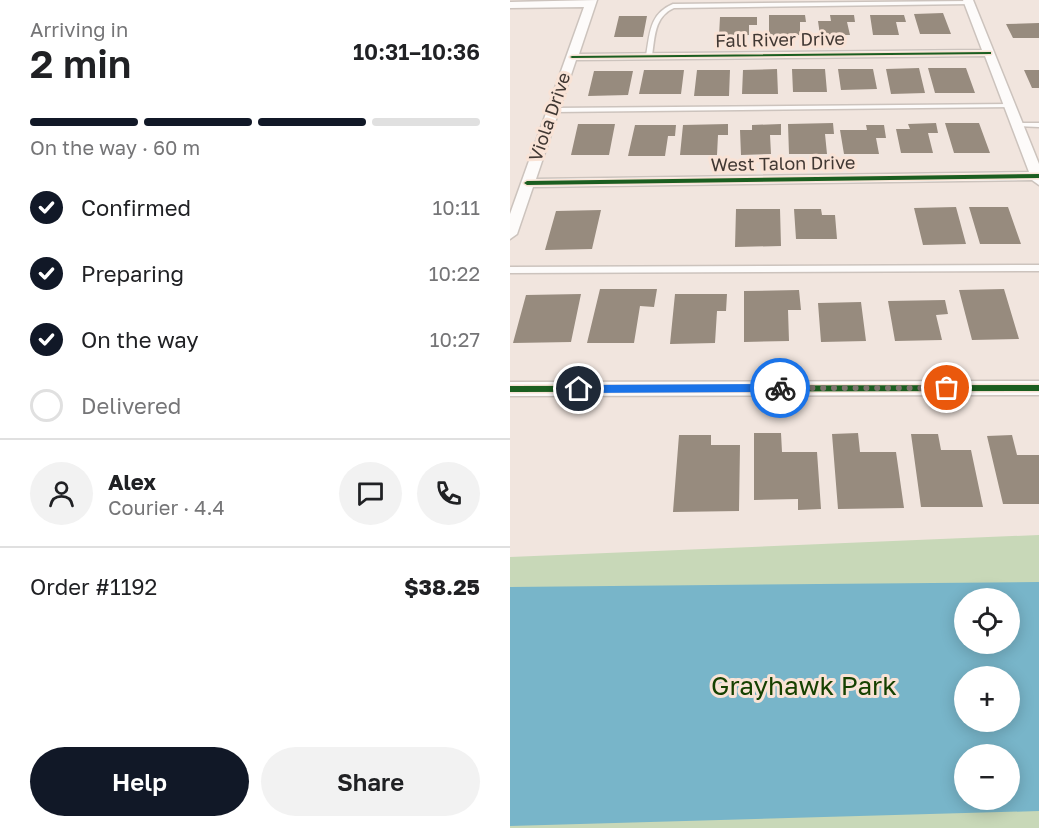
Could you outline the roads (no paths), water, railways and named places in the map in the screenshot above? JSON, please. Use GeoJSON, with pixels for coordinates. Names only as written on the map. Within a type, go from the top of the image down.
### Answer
{"type":"FeatureCollection","features":[{"type":"Feature","properties":{"kind":"street"},"geometry":{"type":"LineString","coordinates":[[969,1],[1038,177]]}},
{"type":"Feature","properties":{"kind":"street"},"geometry":{"type":"LineString","coordinates":[[510,5],[591,2]]}},
{"type":"Feature","properties":{"kind":"street","name":"Viola Drive"},"geometry":{"type":"LineString","coordinates":[[510,234],[591,2]]}},
{"type":"Feature","properties":{"kind":"street","name":"Fall River Drive"},"geometry":{"type":"LineString","coordinates":[[572,57],[989,53]]}},
{"type":"Feature","properties":{"kind":"street","name":"West Talon Drive"},"geometry":{"type":"LineString","coordinates":[[527,183],[1038,177]]}},
{"type":"Feature","properties":{"kind":"street"},"geometry":{"type":"LineString","coordinates":[[510,389],[1039,388]]}},
{"type":"Feature","properties":{"kind":"lane"},"geometry":{"type":"LineString","coordinates":[[649,56],[657,15],[663,9],[673,6],[969,1]]}},
{"type":"Feature","properties":{"kind":"lane"},"geometry":{"type":"LineString","coordinates":[[553,110],[1010,106]]}},
{"type":"Feature","properties":{"kind":"lane"},"geometry":{"type":"LineString","coordinates":[[1018,125],[1039,125]]}},
{"type":"Feature","properties":{"kind":"lane"},"geometry":{"type":"LineString","coordinates":[[510,270],[1039,268]]}},
{"type":"Feature","properties":{"kind":"water","name":"Grayhawk Park"},"geometry":{"type":"Polygon","coordinates":[[[1039,582],[1039,811],[510,826],[510,587],[1039,582]]]}}]}
